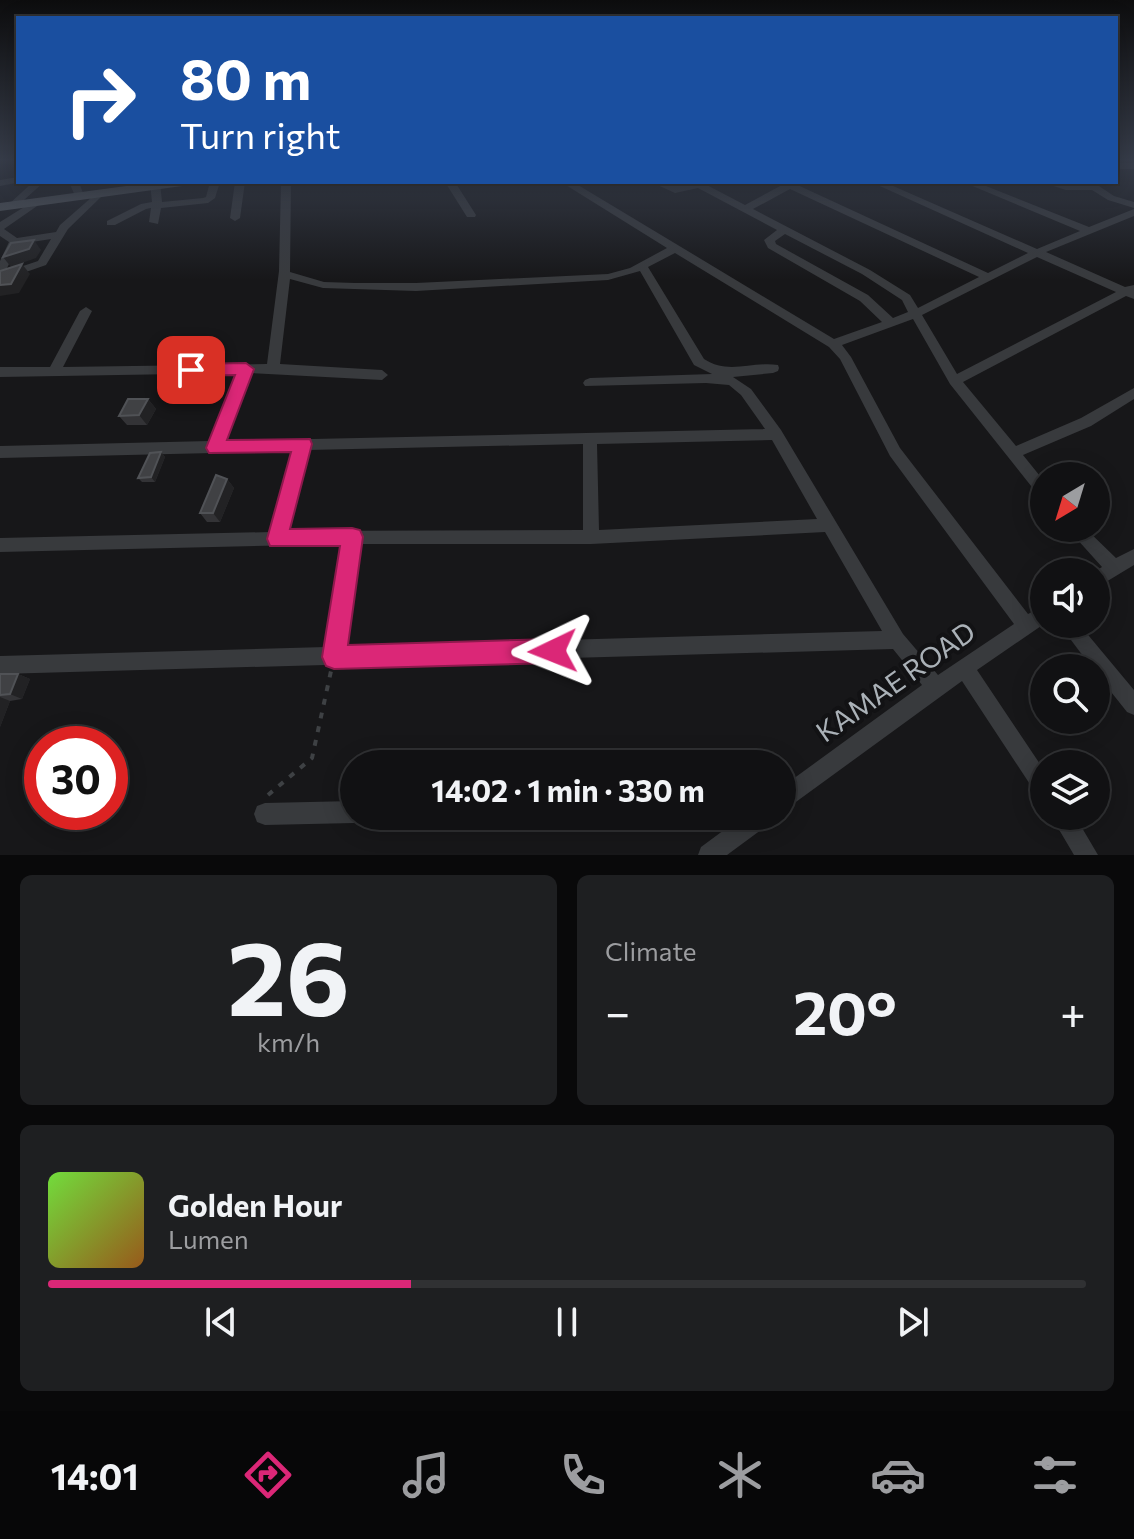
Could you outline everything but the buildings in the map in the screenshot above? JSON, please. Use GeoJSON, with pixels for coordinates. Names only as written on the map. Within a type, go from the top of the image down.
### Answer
{"type":"FeatureCollection","features":[{"type":"Feature","properties":{"kind":"main road"},"geometry":{"type":"LineString","coordinates":[[6,207],[45,201]]}},
{"type":"Feature","properties":{"kind":"street"},"geometry":{"type":"LineString","coordinates":[[0,275],[42,263],[58,235],[92,201]]}},
{"type":"Feature","properties":{"kind":"street"},"geometry":{"type":"LineString","coordinates":[[154,222],[157,201]]}},
{"type":"Feature","properties":{"kind":"street"},"geometry":{"type":"LineString","coordinates":[[111,223],[133,209],[205,201]]}},
{"type":"Feature","properties":{"kind":"street"},"geometry":{"type":"LineString","coordinates":[[235,218],[237,201]]}},
{"type":"Feature","properties":{"kind":"street"},"geometry":{"type":"LineString","coordinates":[[273,368],[285,274],[286,201]]}},
{"type":"Feature","properties":{"kind":"street"},"geometry":{"type":"LineString","coordinates":[[462,201],[471,215]]}},
{"type":"Feature","properties":{"kind":"street"},"geometry":{"type":"LineString","coordinates":[[596,201],[833,344],[845,357],[895,452],[1026,626]]}},
{"type":"Feature","properties":{"kind":"street"},"geometry":{"type":"LineString","coordinates":[[730,201],[893,288],[910,303],[955,381],[1030,474]]}},
{"type":"Feature","properties":{"kind":"street"},"geometry":{"type":"LineString","coordinates":[[745,209],[758,201]]}},
{"type":"Feature","properties":{"kind":"street"},"geometry":{"type":"LineString","coordinates":[[823,201],[987,277]]}},
{"type":"Feature","properties":{"kind":"street"},"geometry":{"type":"LineString","coordinates":[[920,201],[1131,291]]}},
{"type":"Feature","properties":{"kind":"street"},"geometry":{"type":"LineString","coordinates":[[1015,201],[1088,230]]}},
{"type":"Feature","properties":{"kind":"street"},"geometry":{"type":"LineString","coordinates":[[37,202],[0,229],[15,241],[58,235]]}},
{"type":"Feature","properties":{"kind":"street"},"geometry":{"type":"LineString","coordinates":[[833,344],[915,314],[1038,252],[1134,212]]}},
{"type":"Feature","properties":{"kind":"street"},"geometry":{"type":"LineString","coordinates":[[784,230],[768,242],[864,298],[890,322]]}},
{"type":"Feature","properties":{"kind":"street"},"geometry":{"type":"LineString","coordinates":[[0,275],[15,241]]}},
{"type":"Feature","properties":{"kind":"street"},"geometry":{"type":"LineString","coordinates":[[285,274],[323,285],[416,287],[570,281],[618,275],[674,249]]}},
{"type":"Feature","properties":{"kind":"street"},"geometry":{"type":"LineString","coordinates":[[642,266],[706,369],[729,372],[773,368]]}},
{"type":"Feature","properties":{"kind":"street"},"geometry":{"type":"LineString","coordinates":[[955,381],[1131,291]]}},
{"type":"Feature","properties":{"kind":"street"},"geometry":{"type":"LineString","coordinates":[[54,372],[86,311]]}},
{"type":"Feature","properties":{"kind":"street"},"geometry":{"type":"LineString","coordinates":[[0,372],[273,368],[382,375]]}},
{"type":"Feature","properties":{"kind":"street"},"geometry":{"type":"LineString","coordinates":[[215,448],[246,369]]}},
{"type":"Feature","properties":{"kind":"street"},"geometry":{"type":"LineString","coordinates":[[590,383],[706,378],[732,381],[746,392],[776,434],[897,640],[936,687]]}},
{"type":"Feature","properties":{"kind":"street"},"geometry":{"type":"LineString","coordinates":[[1014,453],[1086,422],[1134,393]]}},
{"type":"Feature","properties":{"kind":"street"},"geometry":{"type":"LineString","coordinates":[[0,452],[776,434]]}},
{"type":"Feature","properties":{"kind":"street"},"geometry":{"type":"LineString","coordinates":[[590,440],[591,537]]}},
{"type":"Feature","properties":{"kind":"street"},"geometry":{"type":"LineString","coordinates":[[277,539],[303,444]]}},
{"type":"Feature","properties":{"kind":"street"},"geometry":{"type":"LineString","coordinates":[[0,545],[352,537],[591,537],[828,525]]}},
{"type":"Feature","properties":{"kind":"street"},"geometry":{"type":"LineString","coordinates":[[334,657],[352,537]]}},
{"type":"Feature","properties":{"kind":"street"},"geometry":{"type":"LineString","coordinates":[[1089,542],[1114,568]]}},
{"type":"Feature","properties":{"kind":"street"},"geometry":{"type":"LineString","coordinates":[[1110,571],[1134,556]]}},
{"type":"Feature","properties":{"kind":"street","name":"KAMAE ROAD"},"geometry":{"type":"LineString","coordinates":[[796,790],[936,687],[1030,623]]}},
{"type":"Feature","properties":{"kind":"street"},"geometry":{"type":"LineString","coordinates":[[1079,638],[1134,705]]}},
{"type":"Feature","properties":{"kind":"street"},"geometry":{"type":"LineString","coordinates":[[0,665],[897,640]]}},
{"type":"Feature","properties":{"kind":"street"},"geometry":{"type":"LineString","coordinates":[[964,668],[1030,767]]}},
{"type":"Feature","properties":{"kind":"street"},"geometry":{"type":"LineString","coordinates":[[265,814],[340,812]]}},
{"type":"Feature","properties":{"kind":"street"},"geometry":{"type":"LineString","coordinates":[[709,855],[742,830]]}},
{"type":"Feature","properties":{"kind":"street"},"geometry":{"type":"LineString","coordinates":[[1071,830],[1087,855]]}},
{"type":"Feature","properties":{"kind":"path"},"geometry":{"type":"LineString","coordinates":[[265,814],[265,801],[276,782],[303,767],[312,758],[334,657]]}},
{"type":"Feature","properties":{"kind":"route"},"geometry":{"type":"LineString","coordinates":[[191,370],[246,369],[215,448],[303,444],[277,539],[352,537],[334,657],[553,651]]}}]}
